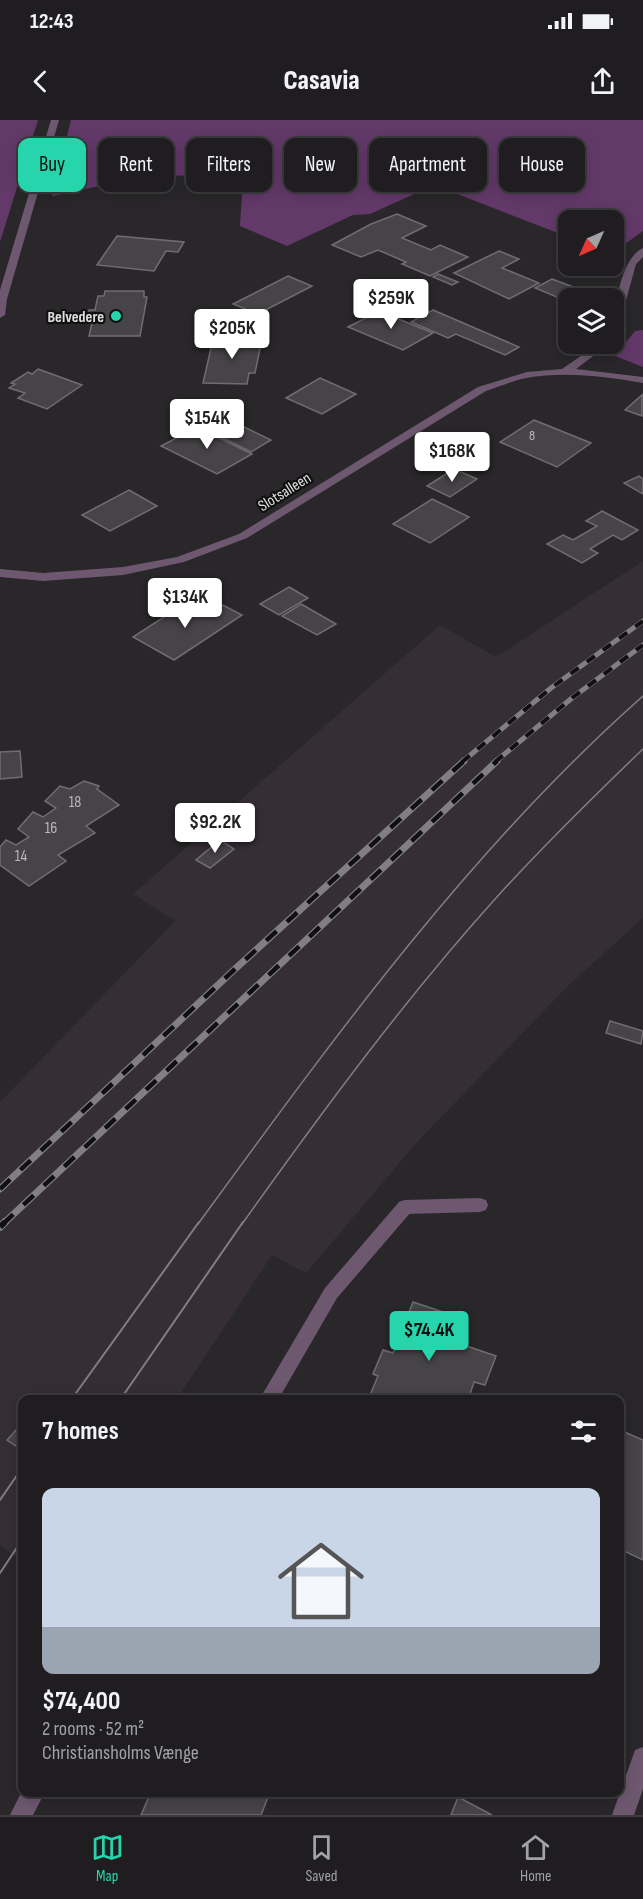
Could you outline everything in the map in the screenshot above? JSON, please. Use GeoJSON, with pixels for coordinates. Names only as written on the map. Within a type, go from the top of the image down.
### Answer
{"type":"FeatureCollection","features":[{"type":"Feature","properties":{"kind":"street"},"geometry":{"type":"LineString","coordinates":[[0,315],[1,300],[55,120]]}},
{"type":"Feature","properties":{"kind":"street"},"geometry":{"type":"LineString","coordinates":[[624,291],[632,263],[643,251]]}},
{"type":"Feature","properties":{"kind":"street"},"geometry":{"type":"LineString","coordinates":[[564,373],[590,354]]}},
{"type":"Feature","properties":{"kind":"street","name":"Slotsalleen"},"geometry":{"type":"LineString","coordinates":[[0,573],[43,577],[123,571],[180,560],[243,536],[482,389],[526,375],[564,373],[624,375],[643,380]]}},
{"type":"Feature","properties":{"kind":"street"},"geometry":{"type":"LineString","coordinates":[[271,1395],[331,1293],[405,1207],[480,1205]]}},
{"type":"Feature","properties":{"kind":"street"},"geometry":{"type":"LineString","coordinates":[[623,1815],[643,1758]]}},
{"type":"Feature","properties":{"kind":"street"},"geometry":{"type":"LineString","coordinates":[[21,1815],[31,1797]]}},
{"type":"Feature","properties":{"kind":"shaded area"},"geometry":{"type":"Polygon","coordinates":[[[0,120],[38,120],[32,138],[18,138],[18,184],[0,242],[0,120]]]}},
{"type":"Feature","properties":{"kind":"shaded area"},"geometry":{"type":"Polygon","coordinates":[[[71,120],[643,120],[643,231],[624,245],[624,210],[558,210],[558,233],[452,192],[487,192],[487,138],[369,138],[369,192],[419,192],[370,214],[353,215],[287,246],[240,226],[242,192],[272,192],[272,138],[186,138],[186,176],[174,175],[174,138],[98,138],[98,186],[86,189],[86,138],[66,138],[71,120]]]}},
{"type":"Feature","properties":{"kind":"shaded area"},"geometry":{"type":"Polygon","coordinates":[[[53,192],[71,192],[52,196],[53,192]]]}},
{"type":"Feature","properties":{"kind":"shaded area"},"geometry":{"type":"Polygon","coordinates":[[[643,330],[643,367],[615,356],[624,354],[624,345],[635,331],[643,330]]]}},
{"type":"Feature","properties":{"kind":"shaded area"},"geometry":{"type":"Polygon","coordinates":[[[643,561],[643,918],[569,985],[420,1139],[306,1273],[272,1255],[180,1395],[18,1395],[18,1559],[0,1545],[0,1102],[175,921],[133,894],[440,625],[496,657],[643,561]]]}},
{"type":"Feature","properties":{"kind":"building"},"geometry":{"type":"Polygon","coordinates":[[[397,214],[426,226],[402,238],[431,250],[440,245],[468,257],[430,276],[378,250],[361,257],[332,245],[371,224],[397,214]]]}},
{"type":"Feature","properties":{"kind":"building"},"geometry":{"type":"Polygon","coordinates":[[[117,236],[184,242],[178,252],[166,251],[154,271],[97,265],[117,236]]]}},
{"type":"Feature","properties":{"kind":"building"},"geometry":{"type":"Polygon","coordinates":[[[499,251],[519,259],[502,268],[539,283],[509,299],[454,273],[499,251]]]}},
{"type":"Feature","properties":{"kind":"building"},"geometry":{"type":"Polygon","coordinates":[[[438,274],[458,282],[452,285],[433,277],[438,274]]]}},
{"type":"Feature","properties":{"kind":"building"},"geometry":{"type":"Polygon","coordinates":[[[288,276],[312,286],[258,314],[233,304],[288,276]]]}},
{"type":"Feature","properties":{"kind":"building"},"geometry":{"type":"Polygon","coordinates":[[[552,279],[576,288],[558,288],[558,298],[535,288],[552,279]]]}},
{"type":"Feature","properties":{"kind":"building","name":"Belvedere"},"geometry":{"type":"Polygon","coordinates":[[[105,291],[144,291],[144,297],[147,297],[140,336],[89,336],[92,323],[87,323],[89,310],[95,310],[98,296],[104,296],[105,291]]]}},
{"type":"Feature","properties":{"kind":"building"},"geometry":{"type":"Polygon","coordinates":[[[433,310],[519,347],[505,355],[456,334],[448,338],[411,322],[433,310]]]}},
{"type":"Feature","properties":{"kind":"building"},"geometry":{"type":"Polygon","coordinates":[[[379,311],[433,333],[403,350],[348,327],[379,311]]]}},
{"type":"Feature","properties":{"kind":"building"},"geometry":{"type":"Polygon","coordinates":[[[214,335],[262,339],[255,373],[249,373],[247,384],[203,383],[214,335]]]}},
{"type":"Feature","properties":{"kind":"building"},"geometry":{"type":"Polygon","coordinates":[[[38,369],[82,385],[47,409],[18,398],[25,393],[9,388],[15,384],[11,383],[28,372],[32,374],[38,369]]]}},
{"type":"Feature","properties":{"kind":"building"},"geometry":{"type":"Polygon","coordinates":[[[320,378],[356,394],[322,414],[286,398],[320,378]]]}},
{"type":"Feature","properties":{"kind":"building"},"geometry":{"type":"Polygon","coordinates":[[[642,395],[642,416],[625,410],[642,395]]]}},
{"type":"Feature","properties":{"kind":"building"},"geometry":{"type":"Polygon","coordinates":[[[534,420],[591,443],[557,467],[500,442],[534,420]]]}},
{"type":"Feature","properties":{"kind":"building"},"geometry":{"type":"Polygon","coordinates":[[[238,424],[271,440],[251,452],[217,435],[238,424]]]}},
{"type":"Feature","properties":{"kind":"building"},"geometry":{"type":"Polygon","coordinates":[[[197,427],[252,454],[217,474],[161,446],[197,427]]]}},
{"type":"Feature","properties":{"kind":"building"},"geometry":{"type":"Polygon","coordinates":[[[454,469],[477,479],[450,497],[427,486],[454,469]]]}},
{"type":"Feature","properties":{"kind":"building"},"geometry":{"type":"Polygon","coordinates":[[[639,476],[643,479],[643,494],[624,483],[639,476]]]}},
{"type":"Feature","properties":{"kind":"building"},"geometry":{"type":"Polygon","coordinates":[[[129,490],[157,506],[110,531],[82,515],[129,490]]]}},
{"type":"Feature","properties":{"kind":"building"},"geometry":{"type":"Polygon","coordinates":[[[432,499],[469,517],[430,543],[393,524],[432,499]]]}},
{"type":"Feature","properties":{"kind":"building"},"geometry":{"type":"Polygon","coordinates":[[[602,511],[638,530],[622,540],[613,535],[590,549],[598,553],[582,563],[547,544],[563,535],[573,540],[597,526],[586,521],[602,511]]]}},
{"type":"Feature","properties":{"kind":"building"},"geometry":{"type":"Polygon","coordinates":[[[289,587],[308,598],[279,615],[260,604],[289,587]]]}},
{"type":"Feature","properties":{"kind":"building"},"geometry":{"type":"Polygon","coordinates":[[[187,602],[209,614],[223,605],[242,615],[174,660],[133,637],[187,602]]]}},
{"type":"Feature","properties":{"kind":"building"},"geometry":{"type":"Polygon","coordinates":[[[301,604],[336,624],[317,635],[282,616],[301,604]]]}},
{"type":"Feature","properties":{"kind":"building"},"geometry":{"type":"Polygon","coordinates":[[[20,751],[22,777],[0,779],[0,752],[20,751]]]}},
{"type":"Feature","properties":{"kind":"building"},"geometry":{"type":"Polygon","coordinates":[[[84,781],[99,786],[97,789],[119,805],[86,826],[95,833],[58,855],[66,861],[29,886],[0,865],[0,847],[6,840],[16,845],[29,837],[18,829],[33,812],[43,817],[56,808],[45,801],[60,786],[70,789],[84,781]]]}},
{"type":"Feature","properties":{"kind":"building"},"geometry":{"type":"Polygon","coordinates":[[[220,840],[234,849],[210,868],[196,860],[220,840]]]}},
{"type":"Feature","properties":{"kind":"building"},"geometry":{"type":"Polygon","coordinates":[[[610,1021],[643,1031],[641,1044],[606,1033],[610,1021]]]}},
{"type":"Feature","properties":{"kind":"building"},"geometry":{"type":"Polygon","coordinates":[[[413,1302],[452,1315],[443,1338],[496,1356],[485,1385],[474,1382],[470,1395],[370,1395],[378,1376],[373,1374],[383,1350],[393,1353],[413,1302]]]}},
{"type":"Feature","properties":{"kind":"building"},"geometry":{"type":"Polygon","coordinates":[[[18,1428],[16,1446],[7,1440],[18,1428]]]}},
{"type":"Feature","properties":{"kind":"building"},"geometry":{"type":"Polygon","coordinates":[[[624,1432],[643,1440],[643,1560],[624,1551],[624,1432]]]}},
{"type":"Feature","properties":{"kind":"building"},"geometry":{"type":"Polygon","coordinates":[[[149,1797],[268,1797],[261,1815],[141,1815],[149,1797]]]}},
{"type":"Feature","properties":{"kind":"building"},"geometry":{"type":"Polygon","coordinates":[[[458,1797],[492,1815],[451,1815],[458,1797]]]}},
{"type":"Feature","properties":{"kind":"tram line"},"geometry":{"type":"LineString","coordinates":[[198,1224],[353,1016],[462,881],[580,755],[643,696]]}},
{"type":"Feature","properties":{"kind":"tram line"},"geometry":{"type":"LineString","coordinates":[[242,1224],[302,1140],[429,976],[496,898],[643,749]]}},
{"type":"Feature","properties":{"kind":"tram line"},"geometry":{"type":"LineString","coordinates":[[75,1395],[199,1222]]}},
{"type":"Feature","properties":{"kind":"tram line"},"geometry":{"type":"LineString","coordinates":[[123,1395],[243,1222]]}},
{"type":"Feature","properties":{"kind":"tram line"},"geometry":{"type":"LineString","coordinates":[[0,1500],[18,1474]]}},
{"type":"Feature","properties":{"kind":"tram line"},"geometry":{"type":"LineString","coordinates":[[0,1573],[18,1546]]}},
{"type":"Feature","properties":{"kind":"railway"},"geometry":{"type":"LineString","coordinates":[[462,762],[551,688],[643,621]]}},
{"type":"Feature","properties":{"kind":"railway"},"geometry":{"type":"LineString","coordinates":[[495,762],[572,698],[643,645]]}},
{"type":"Feature","properties":{"kind":"railway"},"geometry":{"type":"LineString","coordinates":[[0,1189],[235,969],[464,761]]}},
{"type":"Feature","properties":{"kind":"railway"},"geometry":{"type":"LineString","coordinates":[[3,1224],[497,761]]}},
{"type":"Feature","properties":{"kind":"railway"},"geometry":{"type":"LineString","coordinates":[[0,1227],[3,1224]]}},
{"type":"Feature","properties":{"kind":"place","name":"Belvedere"},"geometry":{"type":"Point","coordinates":[116,316]}}]}
